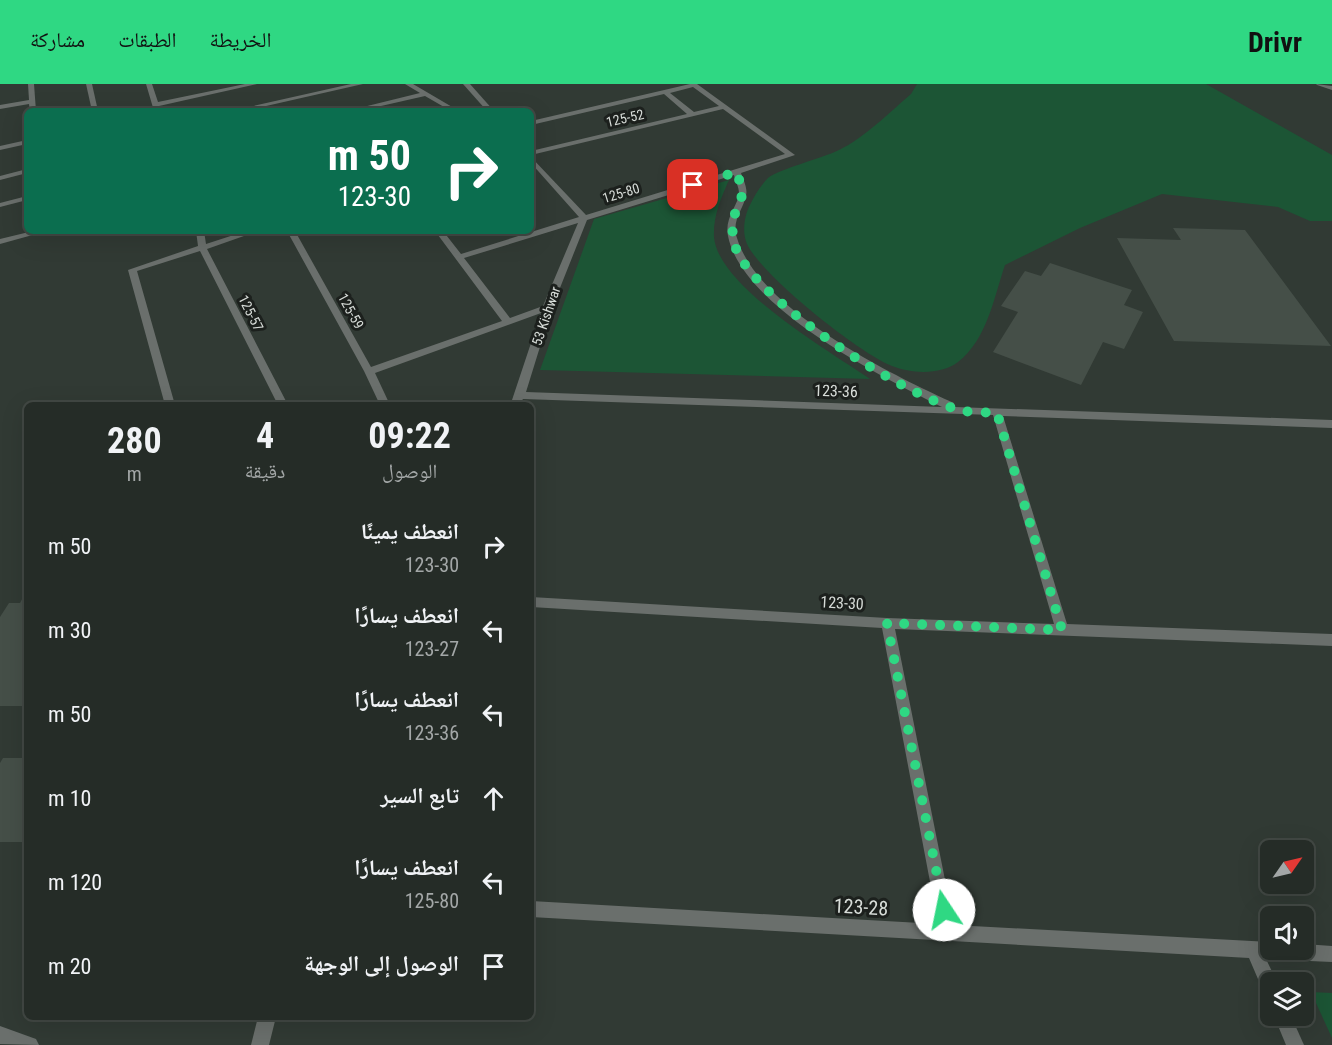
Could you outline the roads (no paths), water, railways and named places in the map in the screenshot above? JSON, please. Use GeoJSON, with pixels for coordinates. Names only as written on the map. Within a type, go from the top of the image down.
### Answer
{"type":"FeatureCollection","features":[{"type":"Feature","properties":{"kind":"street"},"geometry":{"type":"LineString","coordinates":[[33,108],[31,85],[42,84]]}},
{"type":"Feature","properties":{"kind":"street"},"geometry":{"type":"LineString","coordinates":[[89,84],[95,108]]}},
{"type":"Feature","properties":{"kind":"street"},"geometry":{"type":"LineString","coordinates":[[149,84],[156,108],[254,84]]}},
{"type":"Feature","properties":{"kind":"street"},"geometry":{"type":"LineString","coordinates":[[208,84],[212,93]]}},
{"type":"Feature","properties":{"kind":"street"},"geometry":{"type":"LineString","coordinates":[[248,108],[360,84]]}},
{"type":"Feature","properties":{"kind":"street"},"geometry":{"type":"LineString","coordinates":[[408,84],[450,108]]}},
{"type":"Feature","properties":{"kind":"street"},"geometry":{"type":"LineString","coordinates":[[466,84],[488,108]]}},
{"type":"Feature","properties":{"kind":"street"},"geometry":{"type":"LineString","coordinates":[[1319,84],[1332,88]]}},
{"type":"Feature","properties":{"kind":"street"},"geometry":{"type":"LineString","coordinates":[[534,122],[694,85],[723,106]]}},
{"type":"Feature","properties":{"kind":"street"},"geometry":{"type":"LineString","coordinates":[[665,92],[692,114]]}},
{"type":"Feature","properties":{"kind":"street"},"geometry":{"type":"LineString","coordinates":[[363,108],[426,94]]}},
{"type":"Feature","properties":{"kind":"street"},"geometry":{"type":"LineString","coordinates":[[0,107],[33,101]]}},
{"type":"Feature","properties":{"kind":"street","name":"125-52"},"geometry":{"type":"LineString","coordinates":[[534,152],[723,106]]}},
{"type":"Feature","properties":{"kind":"street","name":"125-80"},"geometry":{"type":"LineString","coordinates":[[534,231],[791,156],[723,106]]}},
{"type":"Feature","properties":{"kind":"street"},"geometry":{"type":"LineString","coordinates":[[0,148],[24,143]]}},
{"type":"Feature","properties":{"kind":"street"},"geometry":{"type":"LineString","coordinates":[[534,162],[584,218]]}},
{"type":"Feature","properties":{"kind":"street"},"geometry":{"type":"LineString","coordinates":[[0,178],[24,172]]}},
{"type":"Feature","properties":{"kind":"street"},"geometry":{"type":"LineString","coordinates":[[737,172],[743,194],[736,206],[732,236],[740,259],[765,288],[823,337],[891,378],[957,410]]}},
{"type":"Feature","properties":{"kind":"street"},"geometry":{"type":"LineString","coordinates":[[0,205],[24,199]]}},
{"type":"Feature","properties":{"kind":"street","name":"53 Kishwar"},"geometry":{"type":"LineString","coordinates":[[520,395],[546,308],[584,218]]}},
{"type":"Feature","properties":{"kind":"street"},"geometry":{"type":"LineString","coordinates":[[0,242],[31,234]]}},
{"type":"Feature","properties":{"kind":"street","name":"125-57"},"geometry":{"type":"LineString","coordinates":[[201,234],[203,248],[281,402]]}},
{"type":"Feature","properties":{"kind":"street"},"geometry":{"type":"LineString","coordinates":[[169,402],[132,270],[245,234]]}},
{"type":"Feature","properties":{"kind":"street","name":"125-59"},"geometry":{"type":"LineString","coordinates":[[293,234],[369,371],[384,402]]}},
{"type":"Feature","properties":{"kind":"street"},"geometry":{"type":"LineString","coordinates":[[441,234],[508,322]]}},
{"type":"Feature","properties":{"kind":"street","name":"125-80"},"geometry":{"type":"LineString","coordinates":[[459,257],[525,234]]}},
{"type":"Feature","properties":{"kind":"street"},"geometry":{"type":"LineString","coordinates":[[369,371],[546,308]]}},
{"type":"Feature","properties":{"kind":"street"},"geometry":{"type":"LineString","coordinates":[[516,402],[520,395]]}},
{"type":"Feature","properties":{"kind":"street","name":"123-36"},"geometry":{"type":"LineString","coordinates":[[520,395],[1332,424]]}},
{"type":"Feature","properties":{"kind":"street"},"geometry":{"type":"LineString","coordinates":[[997,413],[1062,630]]}},
{"type":"Feature","properties":{"kind":"street","name":"123-30"},"geometry":{"type":"LineString","coordinates":[[534,602],[887,623],[1332,640]]}},
{"type":"Feature","properties":{"kind":"street"},"geometry":{"type":"LineString","coordinates":[[887,623],[948,933]]}},
{"type":"Feature","properties":{"kind":"street","name":"123-28"},"geometry":{"type":"LineString","coordinates":[[534,909],[1332,954]]}},
{"type":"Feature","properties":{"kind":"street"},"geometry":{"type":"LineString","coordinates":[[1254,950],[1264,972]]}},
{"type":"Feature","properties":{"kind":"street"},"geometry":{"type":"LineString","coordinates":[[260,1045],[266,1020]]}},
{"type":"Feature","properties":{"kind":"street"},"geometry":{"type":"LineString","coordinates":[[1286,1026],[1295,1045]]}},
{"type":"Feature","properties":{"kind":"street"},"geometry":{"type":"LineString","coordinates":[[0,1035],[30,1045]]}}]}
